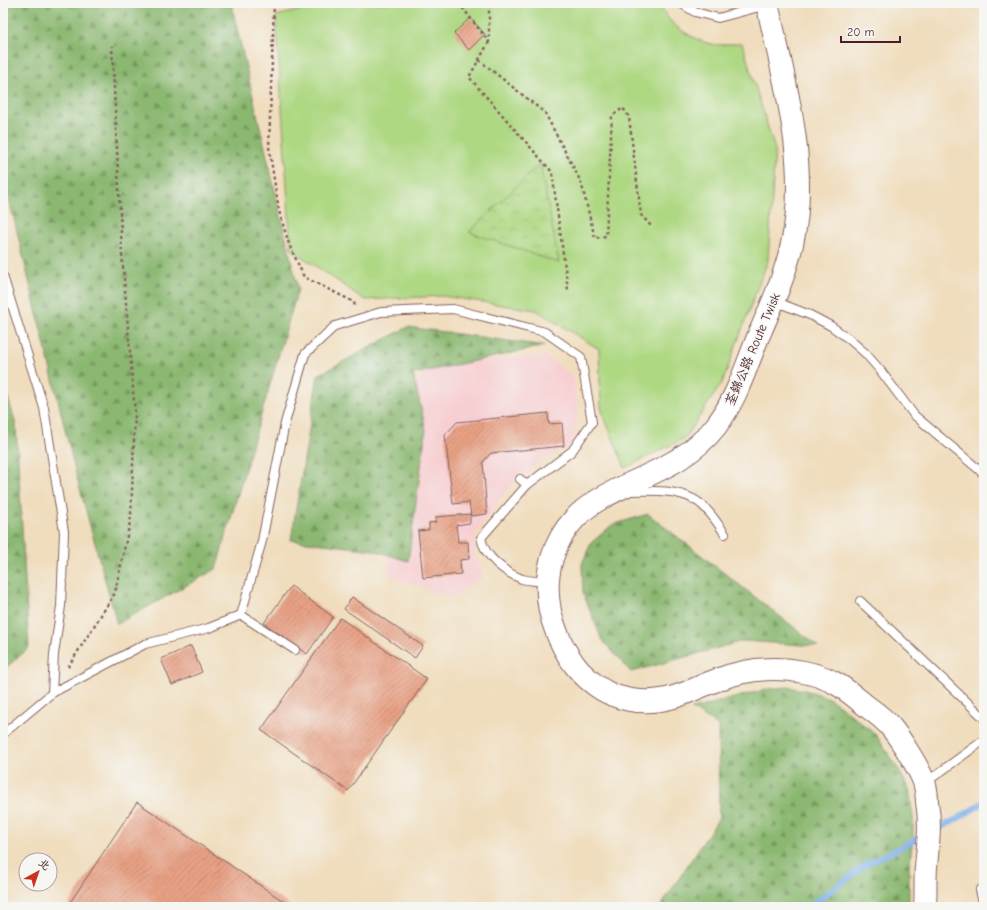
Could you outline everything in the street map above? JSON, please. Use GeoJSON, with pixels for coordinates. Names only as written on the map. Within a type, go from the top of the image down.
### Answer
{"type":"FeatureCollection","features":[{"type":"Feature","properties":{"kind":"main road","name":"荃錦公路 Route Twisk"},"geometry":{"type":"LineString","coordinates":[[767,4],[789,96],[798,179],[797,207],[792,244],[785,269],[737,388],[724,414],[715,427],[704,439],[682,458],[599,499],[586,508],[567,527],[554,550],[550,565],[548,600],[551,616],[564,647],[579,671],[601,690],[626,700],[650,702],[676,697],[714,681],[742,673],[772,669],[787,670],[809,674],[832,681],[847,691],[888,724],[925,783],[930,816],[930,839],[926,868],[925,907]]}},
{"type":"Feature","properties":{"kind":"lane"},"geometry":{"type":"LineString","coordinates":[[680,3],[696,12],[718,18],[767,4]]}},
{"type":"Feature","properties":{"kind":"lane"},"geometry":{"type":"LineString","coordinates":[[3,276],[44,408],[64,532],[61,606],[54,654],[52,693]]}},
{"type":"Feature","properties":{"kind":"lane"},"geometry":{"type":"LineString","coordinates":[[773,301],[810,315],[831,326],[849,339],[865,353],[880,370],[914,415],[984,474]]}},
{"type":"Feature","properties":{"kind":"lane"},"geometry":{"type":"LineString","coordinates":[[241,615],[262,541],[285,423],[305,354],[334,326],[381,312],[453,309],[545,332],[581,357],[592,422],[572,451],[527,484],[481,538],[482,544],[489,556],[505,570],[523,579],[548,582]]}},
{"type":"Feature","properties":{"kind":"lane"},"geometry":{"type":"LineString","coordinates":[[520,479],[527,484]]}},
{"type":"Feature","properties":{"kind":"lane"},"geometry":{"type":"LineString","coordinates":[[611,493],[655,491],[686,496],[694,499],[706,509],[724,534]]}},
{"type":"Feature","properties":{"kind":"lane"},"geometry":{"type":"LineString","coordinates":[[860,601],[984,718]]}},
{"type":"Feature","properties":{"kind":"lane"},"geometry":{"type":"LineString","coordinates":[[3,734],[52,693],[145,644],[209,628],[241,615]]}},
{"type":"Feature","properties":{"kind":"lane"},"geometry":{"type":"LineString","coordinates":[[241,615],[295,650]]}},
{"type":"Feature","properties":{"kind":"lane"},"geometry":{"type":"LineString","coordinates":[[925,783],[984,740]]}},
{"type":"Feature","properties":{"kind":"lane"},"geometry":{"type":"LineString","coordinates":[[980,890],[984,907]]}},
{"type":"Feature","properties":{"kind":"path"},"geometry":{"type":"LineString","coordinates":[[274,3],[269,147],[279,211],[289,244],[304,277],[354,302],[356,313]]}},
{"type":"Feature","properties":{"kind":"path"},"geometry":{"type":"LineString","coordinates":[[439,3],[462,7],[489,42]]}},
{"type":"Feature","properties":{"kind":"path"},"geometry":{"type":"LineString","coordinates":[[489,3],[489,42],[469,77],[552,172],[568,290]]}},
{"type":"Feature","properties":{"kind":"path"},"geometry":{"type":"LineString","coordinates":[[52,693],[115,593],[131,517],[135,413],[122,254],[112,46]]}},
{"type":"Feature","properties":{"kind":"path"},"geometry":{"type":"LineString","coordinates":[[479,60],[546,113],[581,182],[595,238],[606,236],[612,116],[623,108],[629,117],[641,216],[651,226]]}},
{"type":"Feature","properties":{"kind":"shaded area"},"geometry":{"type":"Polygon","coordinates":[[[545,355],[573,377],[578,412],[573,444],[535,465],[519,478],[507,490],[486,518],[475,536],[476,557],[483,577],[452,598],[391,576],[367,442],[430,366],[545,355]]]}},
{"type":"Feature","properties":{"kind":"green space"},"geometry":{"type":"Polygon","coordinates":[[[3,3],[231,3],[298,289],[216,569],[117,624],[76,474],[3,174],[3,3]]]}},
{"type":"Feature","properties":{"kind":"green space"},"geometry":{"type":"Polygon","coordinates":[[[330,3],[661,3],[663,10],[673,24],[680,30],[696,39],[715,45],[742,43],[775,150],[768,260],[722,383],[685,438],[625,468],[601,409],[599,349],[536,310],[442,296],[365,300],[291,249],[276,16],[330,3]]]}},
{"type":"Feature","properties":{"kind":"green space"},"geometry":{"type":"Polygon","coordinates":[[[540,164],[559,263],[469,232],[540,164]]]}},
{"type":"Feature","properties":{"kind":"green space"},"geometry":{"type":"Polygon","coordinates":[[[408,327],[545,346],[413,374],[426,430],[408,561],[373,550],[291,540],[318,375],[408,327]]]}},
{"type":"Feature","properties":{"kind":"green space"},"geometry":{"type":"Polygon","coordinates":[[[3,380],[16,425],[29,648],[3,670],[3,380]]]}},
{"type":"Feature","properties":{"kind":"green space"},"geometry":{"type":"Polygon","coordinates":[[[648,514],[818,646],[743,641],[631,672],[602,640],[583,593],[582,564],[591,543],[612,525],[648,514]]]}},
{"type":"Feature","properties":{"kind":"green space"},"geometry":{"type":"Polygon","coordinates":[[[787,687],[805,690],[825,696],[838,704],[876,735],[899,770],[909,789],[913,817],[913,838],[909,867],[909,907],[660,907],[719,818],[718,726],[692,709],[768,689],[787,687]]]}},
{"type":"Feature","properties":{"kind":"building"},"geometry":{"type":"Polygon","coordinates":[[[470,18],[485,34],[469,50],[454,33],[470,18]]]}},
{"type":"Feature","properties":{"kind":"building"},"geometry":{"type":"Polygon","coordinates":[[[548,413],[549,424],[562,423],[564,446],[491,453],[483,462],[487,514],[471,516],[469,502],[453,504],[445,435],[457,422],[548,413]]]}},
{"type":"Feature","properties":{"kind":"building"},"geometry":{"type":"Polygon","coordinates":[[[470,514],[470,523],[456,525],[458,542],[468,542],[469,559],[460,560],[461,574],[423,578],[418,531],[429,530],[429,523],[436,522],[436,517],[470,514]]]}},
{"type":"Feature","properties":{"kind":"building"},"geometry":{"type":"Polygon","coordinates":[[[291,586],[333,617],[307,654],[264,623],[291,586]]]}},
{"type":"Feature","properties":{"kind":"building"},"geometry":{"type":"Polygon","coordinates":[[[352,597],[423,646],[415,658],[344,609],[352,597]]]}},
{"type":"Feature","properties":{"kind":"building"},"geometry":{"type":"Polygon","coordinates":[[[340,618],[427,679],[348,791],[261,730],[340,618]]]}},
{"type":"Feature","properties":{"kind":"building"},"geometry":{"type":"Polygon","coordinates":[[[191,646],[202,672],[172,685],[161,659],[191,646]]]}},
{"type":"Feature","properties":{"kind":"building"},"geometry":{"type":"Polygon","coordinates":[[[137,802],[292,907],[67,907],[137,802]]]}},
{"type":"Feature","properties":{"kind":"waterway"},"geometry":{"type":"LineString","coordinates":[[933,831],[959,818],[984,802]]}},
{"type":"Feature","properties":{"kind":"waterway"},"geometry":{"type":"LineString","coordinates":[[809,907],[867,864],[923,836]]}}]}
